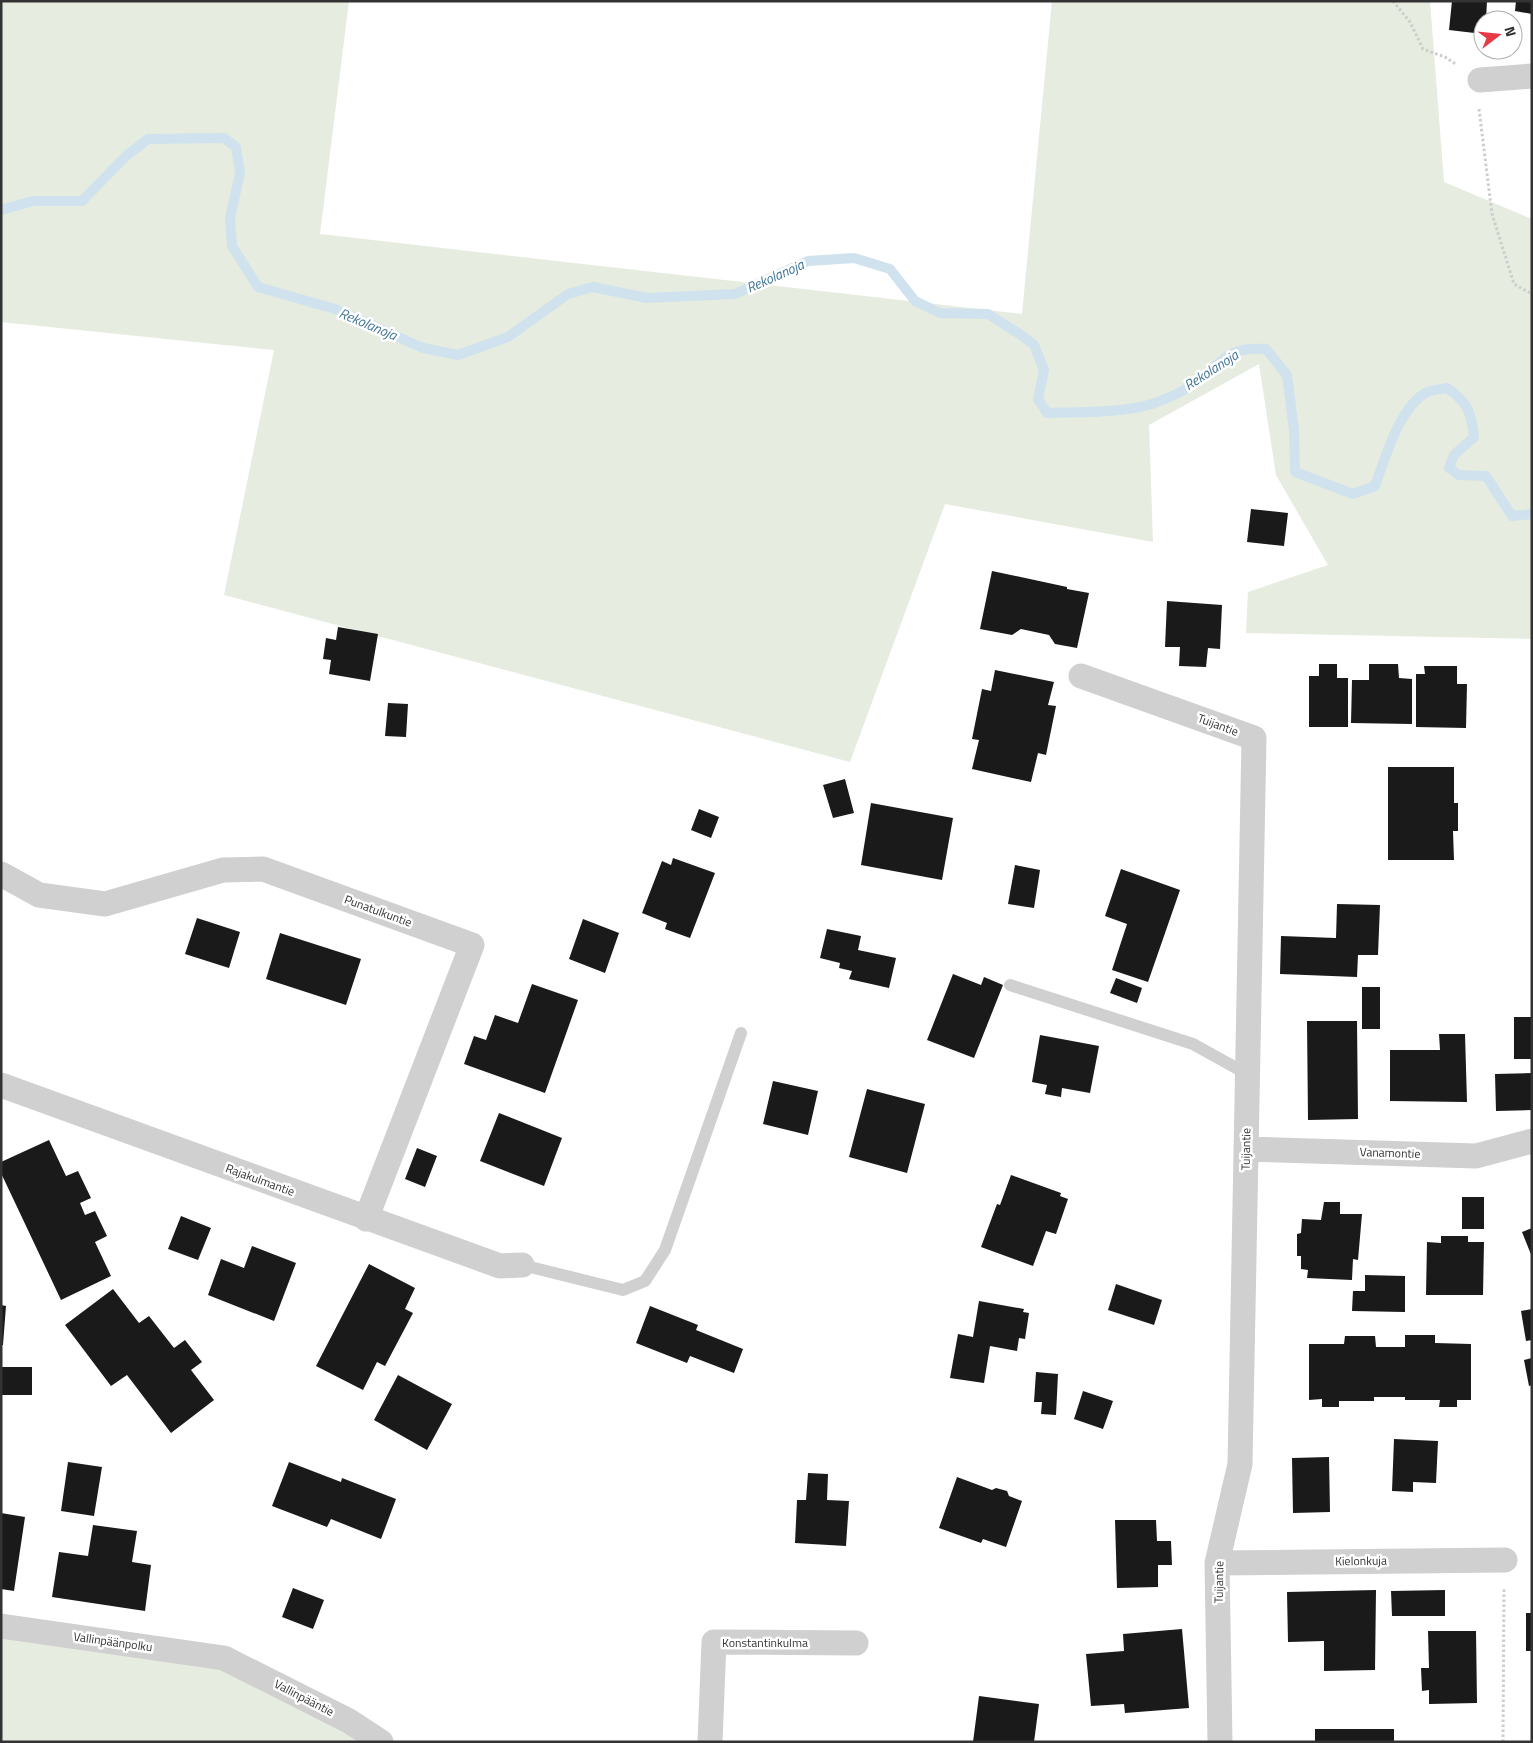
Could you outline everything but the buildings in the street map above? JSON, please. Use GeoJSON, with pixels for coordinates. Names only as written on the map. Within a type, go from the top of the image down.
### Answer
{"type":"FeatureCollection","features":[{"type":"Feature","properties":{"kind":"street"},"geometry":{"type":"LineString","coordinates":[[1480,80],[1532,76]]}},
{"type":"Feature","properties":{"kind":"street","name":"Tuijantie"},"geometry":{"type":"LineString","coordinates":[[1082,676],[1254,738],[1240,1464],[1218,1563],[1220,1742]]}},
{"type":"Feature","properties":{"kind":"street","name":"Punatulkuntie"},"geometry":{"type":"LineString","coordinates":[[1,874],[39,896],[105,904],[224,870],[263,869],[472,945],[366,1219]]}},
{"type":"Feature","properties":{"kind":"street","name":"Rajakulmantie"},"geometry":{"type":"LineString","coordinates":[[1,1085],[366,1219],[500,1266],[522,1266]]}},
{"type":"Feature","properties":{"kind":"street","name":"Vanamontie"},"geometry":{"type":"LineString","coordinates":[[1246,1149],[1476,1156],[1532,1141]]}},
{"type":"Feature","properties":{"kind":"street","name":"Kielonkuja"},"geometry":{"type":"LineString","coordinates":[[1218,1563],[1505,1560]]}},
{"type":"Feature","properties":{"kind":"street","name":"Vallinpäänpolku"},"geometry":{"type":"LineString","coordinates":[[1,1626],[224,1658]]}},
{"type":"Feature","properties":{"kind":"street","name":"Konstantinkulma"},"geometry":{"type":"LineString","coordinates":[[710,1742],[714,1642],[856,1643]]}},
{"type":"Feature","properties":{"kind":"street","name":"Vallinpääntie"},"geometry":{"type":"LineString","coordinates":[[224,1658],[349,1720],[381,1742]]}},
{"type":"Feature","properties":{"kind":"lane"},"geometry":{"type":"LineString","coordinates":[[1010,985],[1193,1044],[1247,1074]]}},
{"type":"Feature","properties":{"kind":"lane"},"geometry":{"type":"LineString","coordinates":[[522,1266],[623,1290],[645,1281],[665,1250],[741,1033]]}},
{"type":"Feature","properties":{"kind":"path"},"geometry":{"type":"LineString","coordinates":[[1393,1],[1410,22],[1423,48],[1445,57],[1480,80],[1479,110],[1492,214],[1514,284],[1532,294]]}},
{"type":"Feature","properties":{"kind":"path"},"geometry":{"type":"LineString","coordinates":[[1503,1742],[1505,1560]]}},
{"type":"Feature","properties":{"kind":"shaded area"},"geometry":{"type":"Polygon","coordinates":[[[1,1],[349,1],[320,234],[1022,314],[1052,1],[1430,1],[1444,182],[1532,219],[1532,639],[1246,633],[1248,592],[1328,565],[1276,475],[1259,364],[1149,425],[1153,542],[945,504],[850,762],[224,595],[274,350],[1,322],[1,1]]]}},
{"type":"Feature","properties":{"kind":"shaded area"},"geometry":{"type":"Polygon","coordinates":[[[1,1626],[224,1658],[381,1742],[1,1742],[1,1626]]]}},
{"type":"Feature","properties":{"kind":"waterway","name":"Rekolanoja"},"geometry":{"type":"LineString","coordinates":[[1,210],[33,201],[82,201],[126,156],[148,139],[224,138],[236,147],[240,173],[230,218],[232,246],[258,287],[335,309],[423,348],[458,355],[508,337],[568,294],[593,287],[647,298],[735,294],[808,261],[854,258],[890,269],[915,301],[940,313],[988,314],[1034,345],[1044,370],[1038,399],[1047,413],[1131,409],[1155,403],[1171,397],[1192,385],[1227,356],[1243,350],[1266,349],[1287,375],[1294,430],[1295,472],[1353,494],[1375,486],[1388,448],[1408,409],[1427,392],[1447,388],[1460,398],[1467,408],[1470,414],[1474,437],[1454,455],[1449,468],[1459,475],[1486,476],[1512,516],[1532,514]]}}]}
